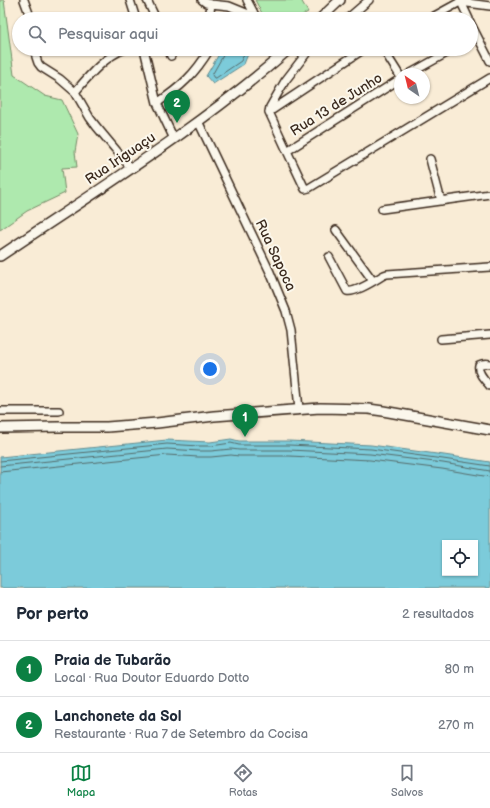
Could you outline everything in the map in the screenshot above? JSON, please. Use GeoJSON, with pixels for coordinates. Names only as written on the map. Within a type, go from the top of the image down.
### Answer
{"type":"FeatureCollection","features":[{"type":"Feature","properties":{"kind":"main road"},"geometry":{"type":"LineString","coordinates":[[327,12],[340,0]]}},
{"type":"Feature","properties":{"kind":"main road","name":"Rua Iriguaçu"},"geometry":{"type":"LineString","coordinates":[[0,256],[174,139],[238,92],[278,56]]}},
{"type":"Feature","properties":{"kind":"main road"},"geometry":{"type":"LineString","coordinates":[[0,428],[58,426],[107,427],[299,409],[343,408],[369,409],[398,413],[490,430]]}},
{"type":"Feature","properties":{"kind":"street"},"geometry":{"type":"LineString","coordinates":[[24,0],[28,12]]}},
{"type":"Feature","properties":{"kind":"street"},"geometry":{"type":"LineString","coordinates":[[130,0],[134,12]]}},
{"type":"Feature","properties":{"kind":"street"},"geometry":{"type":"LineString","coordinates":[[147,0],[153,12]]}},
{"type":"Feature","properties":{"kind":"street"},"geometry":{"type":"LineString","coordinates":[[202,0],[206,3],[229,6],[242,12]]}},
{"type":"Feature","properties":{"kind":"street"},"geometry":{"type":"LineString","coordinates":[[247,0],[253,12]]}},
{"type":"Feature","properties":{"kind":"street"},"geometry":{"type":"LineString","coordinates":[[355,12],[368,0]]}},
{"type":"Feature","properties":{"kind":"street"},"geometry":{"type":"LineString","coordinates":[[441,12],[460,1],[490,6]]}},
{"type":"Feature","properties":{"kind":"street"},"geometry":{"type":"LineString","coordinates":[[460,1],[466,12]]}},
{"type":"Feature","properties":{"kind":"street"},"geometry":{"type":"LineString","coordinates":[[210,12],[211,4]]}},
{"type":"Feature","properties":{"kind":"street"},"geometry":{"type":"LineString","coordinates":[[478,44],[490,61]]}},
{"type":"Feature","properties":{"kind":"street"},"geometry":{"type":"LineString","coordinates":[[36,56],[41,67],[60,79],[75,92],[96,126],[131,168]]}},
{"type":"Feature","properties":{"kind":"street"},"geometry":{"type":"LineString","coordinates":[[75,92],[97,68],[113,56]]}},
{"type":"Feature","properties":{"kind":"street"},"geometry":{"type":"LineString","coordinates":[[146,56],[157,103],[174,139]]}},
{"type":"Feature","properties":{"kind":"street"},"geometry":{"type":"LineString","coordinates":[[157,103],[185,82],[205,56]]}},
{"type":"Feature","properties":{"kind":"street"},"geometry":{"type":"LineString","coordinates":[[305,56],[285,81],[270,106],[269,112],[304,188],[306,189],[490,78]]}},
{"type":"Feature","properties":{"kind":"street"},"geometry":{"type":"LineString","coordinates":[[269,112],[353,56]]}},
{"type":"Feature","properties":{"kind":"street"},"geometry":{"type":"LineString","coordinates":[[388,56],[395,68]]}},
{"type":"Feature","properties":{"kind":"street"},"geometry":{"type":"LineString","coordinates":[[420,68],[441,56]]}},
{"type":"Feature","properties":{"kind":"street","name":"Rua 13 de Junho"},"geometry":{"type":"LineString","coordinates":[[287,151],[394,83]]}},
{"type":"Feature","properties":{"kind":"street","name":"Rua Sapoca"},"geometry":{"type":"LineString","coordinates":[[198,121],[270,272],[286,311],[291,330],[299,409]]}},
{"type":"Feature","properties":{"kind":"street"},"geometry":{"type":"LineString","coordinates":[[430,159],[441,201]]}},
{"type":"Feature","properties":{"kind":"street"},"geometry":{"type":"LineString","coordinates":[[382,209],[490,194]]}},
{"type":"Feature","properties":{"kind":"street"},"geometry":{"type":"LineString","coordinates":[[336,230],[373,281]]}},
{"type":"Feature","properties":{"kind":"street"},"geometry":{"type":"LineString","coordinates":[[329,257],[347,291],[351,292],[384,275],[490,267]]}},
{"type":"Feature","properties":{"kind":"street"},"geometry":{"type":"LineString","coordinates":[[441,338],[490,335]]}},
{"type":"Feature","properties":{"kind":"street"},"geometry":{"type":"LineString","coordinates":[[490,364],[485,363],[479,365],[478,370],[490,386]]}},
{"type":"Feature","properties":{"kind":"street"},"geometry":{"type":"LineString","coordinates":[[0,411],[59,412]]}},
{"type":"Feature","properties":{"kind":"green space"},"geometry":{"type":"Polygon","coordinates":[[[0,0],[4,0],[14,75],[45,96],[62,100],[78,134],[75,152],[77,167],[62,168],[65,193],[27,211],[0,230],[0,0]]]}},
{"type":"Feature","properties":{"kind":"green space"},"geometry":{"type":"Polygon","coordinates":[[[255,0],[301,0],[308,12],[261,12],[255,0]]]}},
{"type":"Feature","properties":{"kind":"water"},"geometry":{"type":"Polygon","coordinates":[[[218,56],[247,56],[244,64],[213,84],[206,76],[218,56]]]}},
{"type":"Feature","properties":{"kind":"water"},"geometry":{"type":"Polygon","coordinates":[[[231,439],[239,441],[289,441],[371,445],[490,462],[490,588],[0,588],[0,457],[167,440],[210,442],[231,439]]]}},
{"type":"Feature","properties":{"kind":"place","name":"Lanchonete da Sol"},"geometry":{"type":"Point","coordinates":[177,123]}},
{"type":"Feature","properties":{"kind":"place","name":"Praia de Tubarão"},"geometry":{"type":"Point","coordinates":[245,437]}}]}
